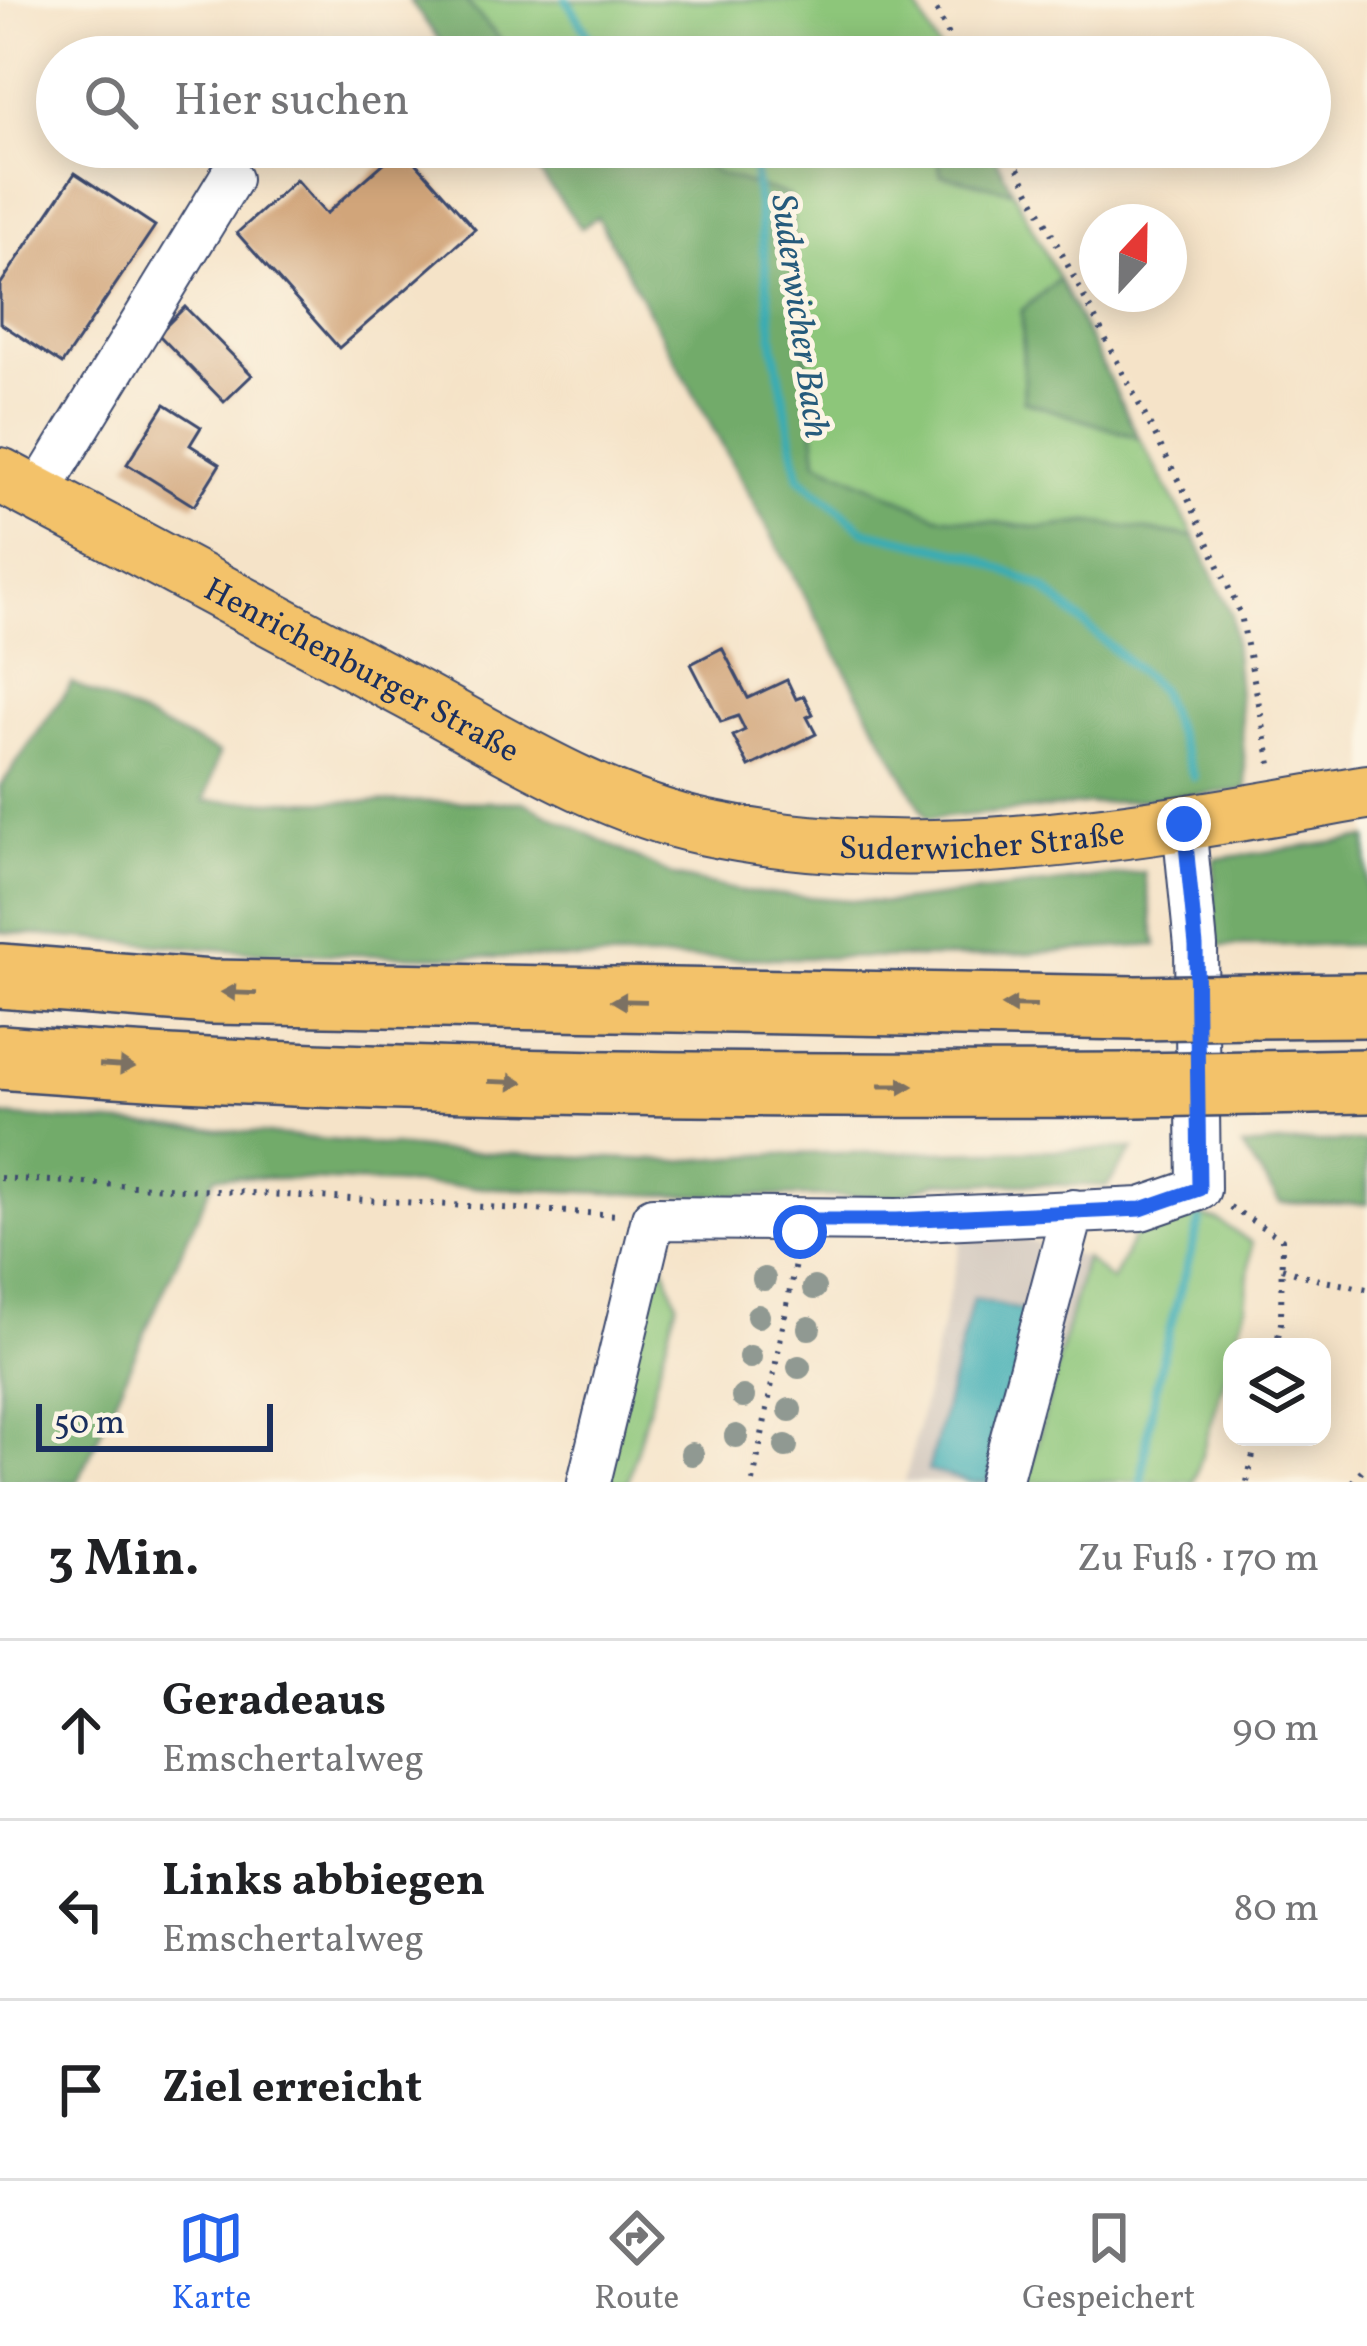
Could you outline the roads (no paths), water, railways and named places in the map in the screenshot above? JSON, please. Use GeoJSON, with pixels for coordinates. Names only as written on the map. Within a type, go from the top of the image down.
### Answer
{"type":"FeatureCollection","features":[{"type":"Feature","properties":{"kind":"highway"},"geometry":{"type":"LineString","coordinates":[[0,976],[211,992],[1136,1008],[1367,1005]]}},
{"type":"Feature","properties":{"kind":"highway"},"geometry":{"type":"LineString","coordinates":[[0,1057],[218,1074],[676,1086],[1367,1082]]}},
{"type":"Feature","properties":{"kind":"main road","name":"Henrichenburger Straße"},"geometry":{"type":"LineString","coordinates":[[19,485],[520,752],[627,802],[738,834]]}},
{"type":"Feature","properties":{"kind":"main road","name":"Suderwicher Straße"},"geometry":{"type":"LineString","coordinates":[[738,834],[812,843],[951,845],[1084,837],[1367,793]]}},
{"type":"Feature","properties":{"kind":"lane"},"geometry":{"type":"LineString","coordinates":[[19,485],[230,179]]}},
{"type":"Feature","properties":{"kind":"lane"},"geometry":{"type":"LineString","coordinates":[[589,1482],[652,1218],[897,1220],[1141,1209],[1199,1189],[1196,946],[1184,824]]}},
{"type":"Feature","properties":{"kind":"lane"},"geometry":{"type":"LineString","coordinates":[[1000,1482],[1073,1211]]}},
{"type":"Feature","properties":{"kind":"water"},"geometry":{"type":"Polygon","coordinates":[[[973,1298],[1033,1313],[989,1482],[928,1471],[973,1298]]]}},
{"type":"Feature","properties":{"kind":"waterway","name":"Suderwicher Bach"},"geometry":{"type":"LineString","coordinates":[[567,0],[588,36]]}},
{"type":"Feature","properties":{"kind":"waterway","name":"Suderwicher Bach"},"geometry":{"type":"LineString","coordinates":[[754,168],[774,346],[799,477],[865,531],[971,555],[1043,588],[1159,689],[1194,777]]}},
{"type":"Feature","properties":{"kind":"waterway","name":"Suderwicher Bach"},"geometry":{"type":"LineString","coordinates":[[1142,1482],[1157,1383],[1200,1221]]}}]}
